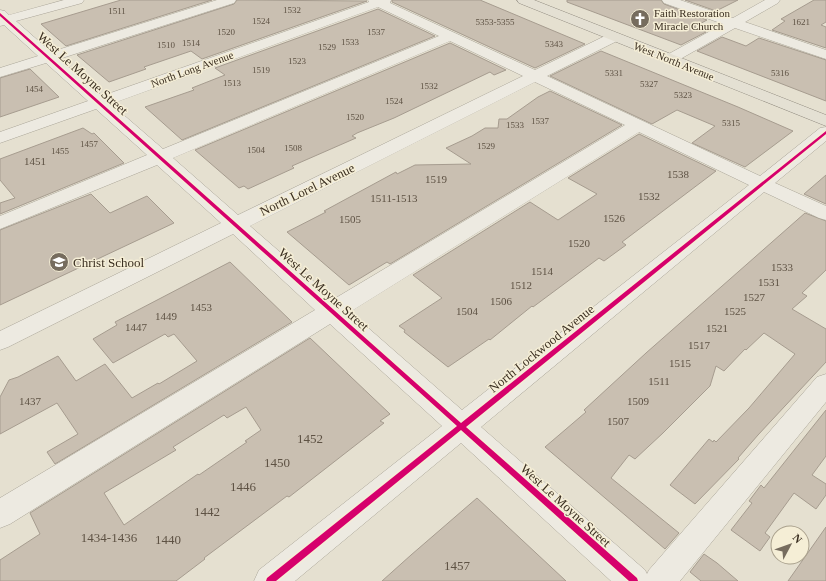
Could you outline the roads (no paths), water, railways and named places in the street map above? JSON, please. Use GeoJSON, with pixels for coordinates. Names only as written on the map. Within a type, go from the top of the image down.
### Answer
{"type":"FeatureCollection","features":[{"type":"Feature","properties":{"kind":"main road","name":"West North Avenue"},"geometry":{"type":"LineString","coordinates":[[523,0],[826,121]]}},
{"type":"Feature","properties":{"kind":"street"},"geometry":{"type":"LineString","coordinates":[[2,19],[78,0]]}},
{"type":"Feature","properties":{"kind":"street"},"geometry":{"type":"LineString","coordinates":[[0,73],[230,0]]}},
{"type":"Feature","properties":{"kind":"street"},"geometry":{"type":"LineString","coordinates":[[668,0],[826,55]]}},
{"type":"Feature","properties":{"kind":"street"},"geometry":{"type":"LineString","coordinates":[[670,59],[774,0]]}},
{"type":"Feature","properties":{"kind":"street"},"geometry":{"type":"LineString","coordinates":[[379,1],[826,214]]}},
{"type":"Feature","properties":{"kind":"street","name":"North Long Avenue"},"geometry":{"type":"LineString","coordinates":[[0,138],[379,1]]}},
{"type":"Feature","properties":{"kind":"street","name":"West Le Moyne Street"},"geometry":{"type":"LineString","coordinates":[[2,19],[160,157],[634,581]]}},
{"type":"Feature","properties":{"kind":"street"},"geometry":{"type":"LineString","coordinates":[[0,224],[450,36]]}},
{"type":"Feature","properties":{"kind":"street","name":"North Lorel Avenue"},"geometry":{"type":"LineString","coordinates":[[0,341],[614,37]]}},
{"type":"Feature","properties":{"kind":"street"},"geometry":{"type":"LineString","coordinates":[[0,514],[638,125]]}},
{"type":"Feature","properties":{"kind":"street","name":"North Lockwood Avenue"},"geometry":{"type":"LineString","coordinates":[[270,581],[826,132]]}},
{"type":"Feature","properties":{"kind":"street"},"geometry":{"type":"LineString","coordinates":[[660,581],[826,384]]}},
{"type":"Feature","properties":{"kind":"place","name":"Faith Restoration Miracle Church"},"geometry":{"type":"Point","coordinates":[640,19]}},
{"type":"Feature","properties":{"kind":"place","name":"Christ School"},"geometry":{"type":"Point","coordinates":[59,262]}}]}
